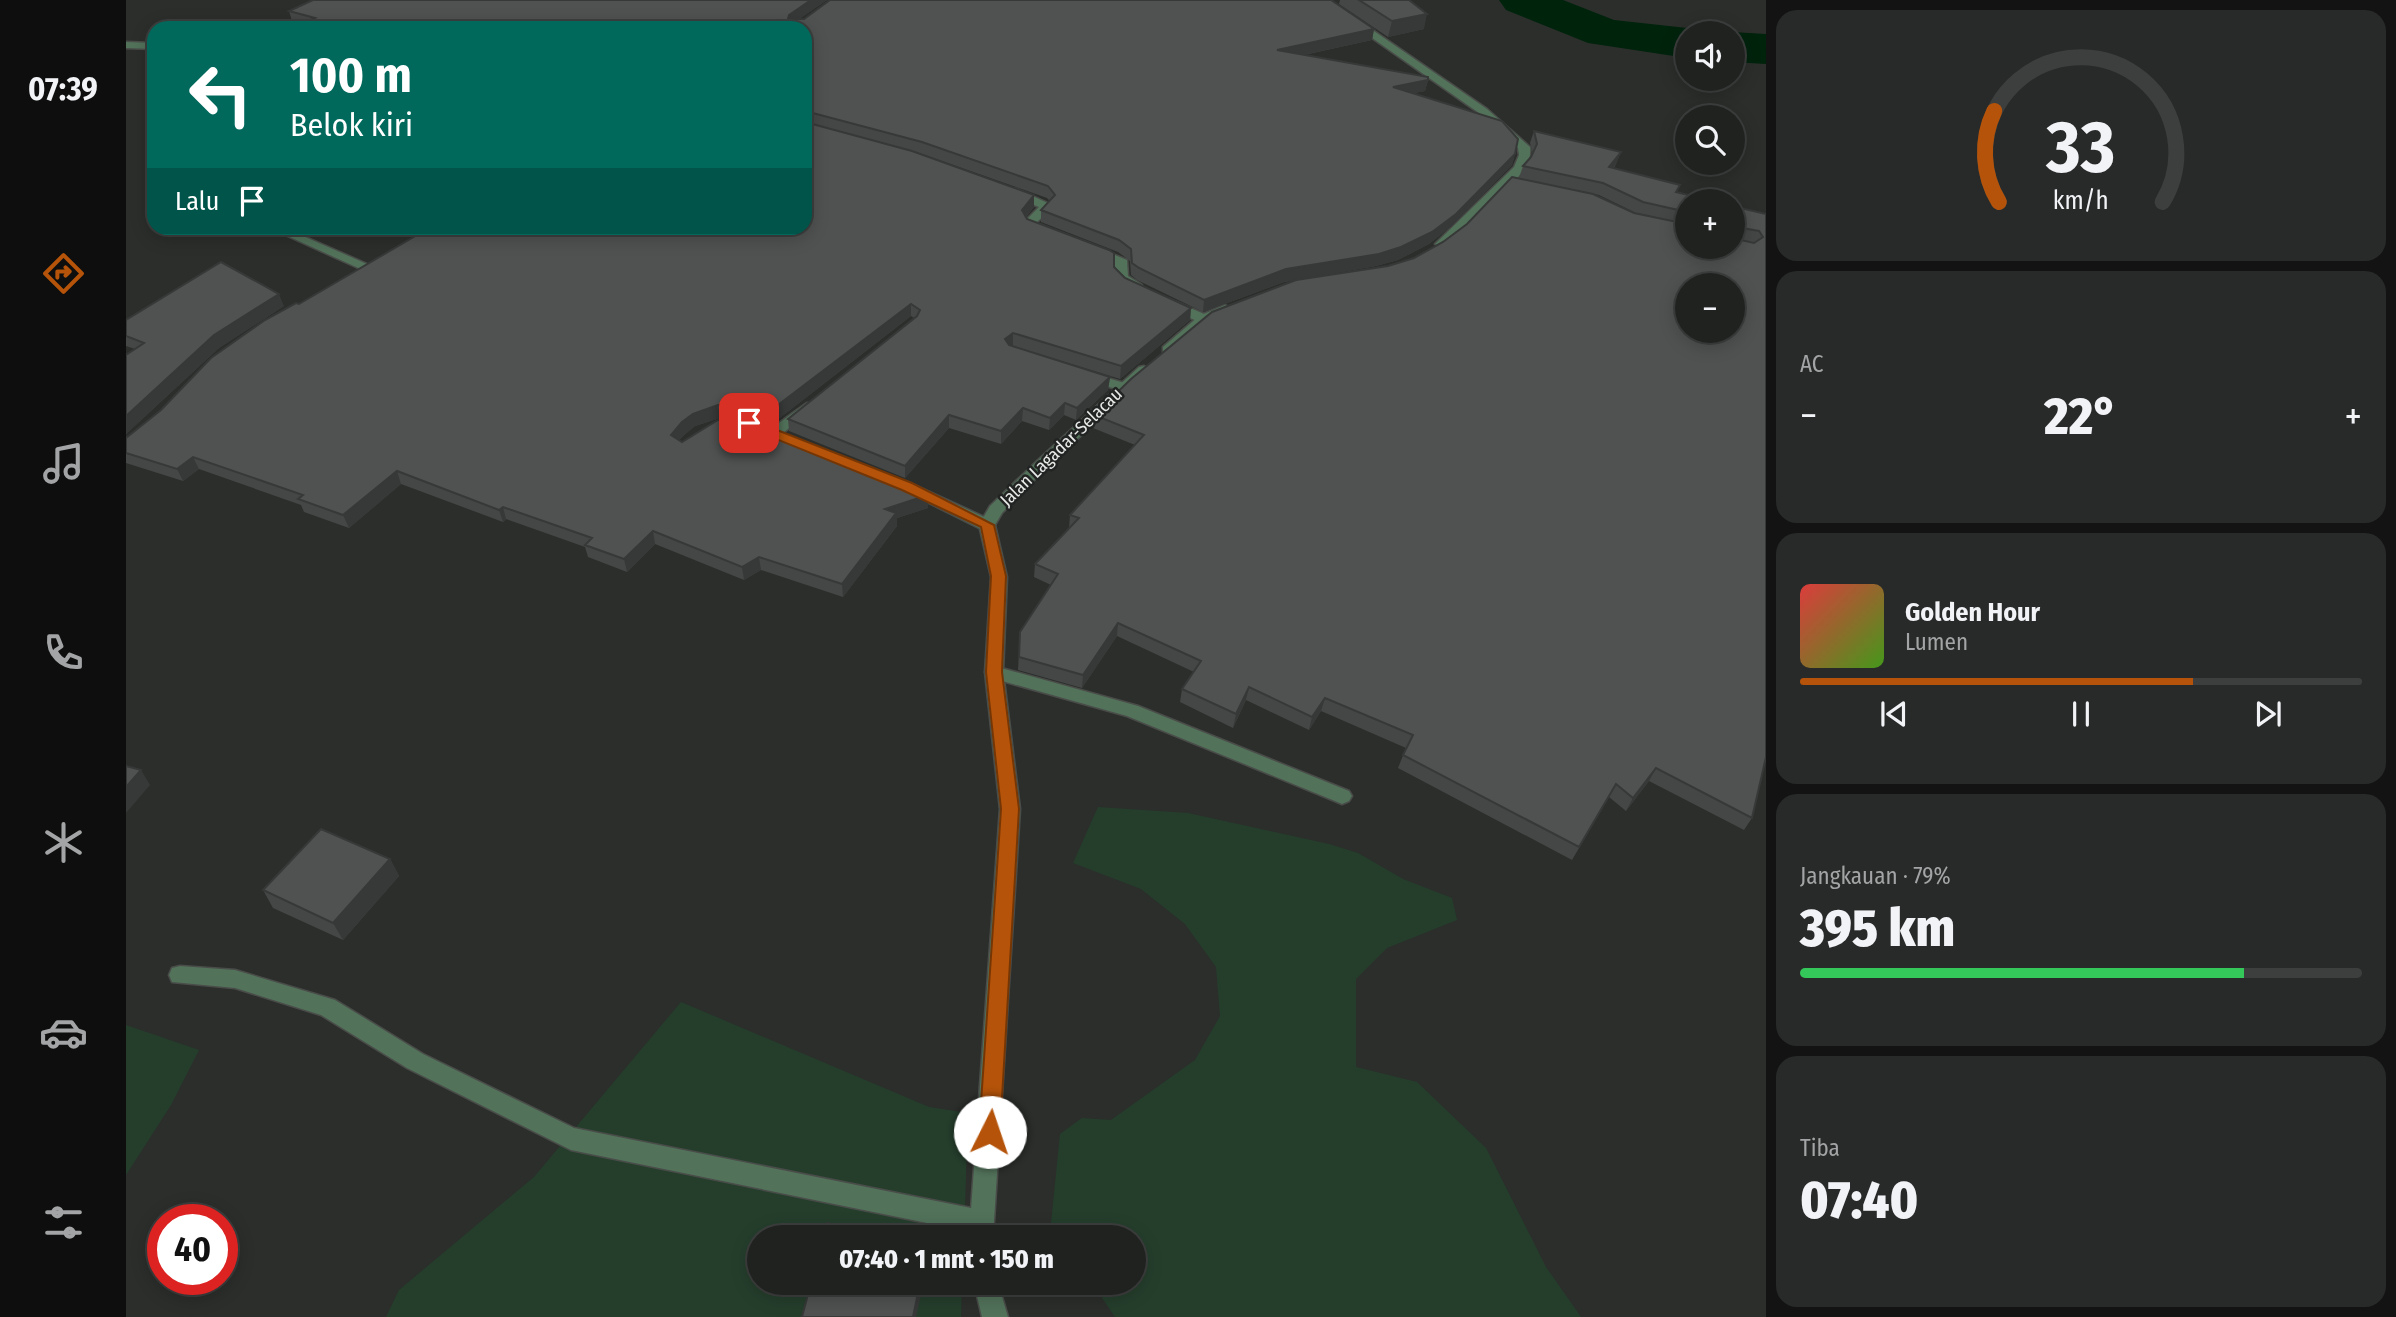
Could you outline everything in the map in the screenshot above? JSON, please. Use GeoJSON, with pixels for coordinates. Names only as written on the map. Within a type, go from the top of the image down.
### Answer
{"type":"FeatureCollection","features":[{"type":"Feature","properties":{"kind":"street"},"geometry":{"type":"LineString","coordinates":[[1323,0],[1434,75],[1515,137],[1524,147],[1525,155],[1512,184],[1458,231],[1424,254]]}},
{"type":"Feature","properties":{"kind":"street"},"geometry":{"type":"LineString","coordinates":[[126,45],[147,46]]}},
{"type":"Feature","properties":{"kind":"street"},"geometry":{"type":"LineString","coordinates":[[1000,186],[1046,207],[1030,222],[1031,225],[1122,263],[1121,276],[1131,285],[1204,319]]}},
{"type":"Feature","properties":{"kind":"street"},"geometry":{"type":"LineString","coordinates":[[292,235],[370,268]]}},
{"type":"Feature","properties":{"kind":"street","name":"Jalan Lagadar-Selacau"},"geometry":{"type":"LineString","coordinates":[[987,525],[996,510],[1123,387],[1204,319],[1240,304]]}},
{"type":"Feature","properties":{"kind":"street"},"geometry":{"type":"LineString","coordinates":[[1074,372],[1123,387]]}},
{"type":"Feature","properties":{"kind":"street"},"geometry":{"type":"LineString","coordinates":[[774,433],[817,398]]}},
{"type":"Feature","properties":{"kind":"street"},"geometry":{"type":"LineString","coordinates":[[897,483],[987,525],[999,576],[994,672],[1010,809],[981,1225]]}},
{"type":"Feature","properties":{"kind":"street"},"geometry":{"type":"LineString","coordinates":[[994,672],[1132,711],[1342,796]]}},
{"type":"Feature","properties":{"kind":"street"},"geometry":{"type":"LineString","coordinates":[[180,975],[235,979],[327,1007],[415,1061],[571,1139],[958,1225]]}},
{"type":"Feature","properties":{"kind":"street"},"geometry":{"type":"LineString","coordinates":[[989,1295],[995,1317]]}},
{"type":"Feature","properties":{"kind":"green space"},"geometry":{"type":"Polygon","coordinates":[[[1098,807],[1188,813],[1329,844],[1358,853],[1403,879],[1452,898],[1457,920],[1387,948],[1356,979],[1356,1067],[1417,1082],[1486,1148],[1546,1267],[1581,1317],[1115,1317],[1100,1295],[1146,1295],[1146,1225],[1052,1225],[1060,1134],[1082,1118],[1111,1120],[1195,1060],[1220,1016],[1216,967],[1185,924],[1141,889],[1073,863],[1098,807]]]}},
{"type":"Feature","properties":{"kind":"green space"},"geometry":{"type":"Polygon","coordinates":[[[681,1002],[929,1107],[968,1113],[964,1225],[747,1225],[747,1295],[962,1295],[961,1317],[386,1317],[399,1290],[534,1177],[681,1002]]]}},
{"type":"Feature","properties":{"kind":"green space"},"geometry":{"type":"Polygon","coordinates":[[[126,1025],[199,1050],[171,1105],[126,1175],[126,1025]]]}},
{"type":"Feature","properties":{"kind":"building"},"geometry":{"type":"Polygon","coordinates":[[[313,0],[811,0],[789,15],[788,19],[804,19],[830,0],[1331,0],[1374,29],[1277,50],[1428,77],[1428,80],[1393,87],[1502,121],[1518,139],[1515,154],[1456,214],[1432,232],[1379,254],[1286,269],[1204,300],[1139,268],[1132,263],[1131,249],[1119,240],[1041,210],[1055,195],[1048,186],[922,142],[812,113],[812,21],[308,21],[315,18],[289,11],[313,0]]]}},
{"type":"Feature","properties":{"kind":"building"},"geometry":{"type":"Polygon","coordinates":[[[1359,0],[1409,0],[1427,14],[1392,21],[1359,0]]]}},
{"type":"Feature","properties":{"kind":"building"},"geometry":{"type":"Polygon","coordinates":[[[812,124],[912,151],[1034,195],[1022,210],[1027,219],[1109,250],[1114,253],[1114,267],[1125,278],[1191,308],[1121,366],[1013,333],[1005,339],[1009,345],[1110,377],[1077,408],[1065,403],[1050,418],[1023,408],[1001,431],[949,415],[905,466],[788,419],[917,316],[920,310],[911,304],[770,411],[745,405],[718,405],[693,414],[682,422],[671,435],[682,442],[718,420],[744,417],[901,480],[928,495],[885,509],[896,513],[842,584],[759,557],[742,567],[653,531],[624,559],[585,545],[592,538],[503,507],[499,510],[397,471],[343,515],[298,499],[303,495],[193,457],[177,469],[126,453],[126,438],[161,410],[211,358],[265,320],[296,303],[299,304],[417,235],[812,235],[812,124]]]}},
{"type":"Feature","properties":{"kind":"building"},"geometry":{"type":"Polygon","coordinates":[[[1534,131],[1621,152],[1609,167],[1680,185],[1675,189],[1675,209],[1643,202],[1603,183],[1523,166],[1537,144],[1534,131]]]}},
{"type":"Feature","properties":{"kind":"building"},"geometry":{"type":"Polygon","coordinates":[[[1512,177],[1593,194],[1634,213],[1675,222],[1675,259],[1745,259],[1745,241],[1754,243],[1763,237],[1759,231],[1745,229],[1745,209],[1766,214],[1766,757],[1752,818],[1656,768],[1633,798],[1616,784],[1579,847],[1403,755],[1413,735],[1325,698],[1312,717],[1249,687],[1236,714],[1182,689],[1201,661],[1118,623],[1083,675],[1019,657],[1020,632],[1058,574],[1035,564],[1079,518],[1070,515],[1144,435],[1094,415],[1131,379],[1212,312],[1296,280],[1388,266],[1414,258],[1443,242],[1467,224],[1512,177]]]}},
{"type":"Feature","properties":{"kind":"building"},"geometry":{"type":"Polygon","coordinates":[[[221,262],[279,294],[214,335],[126,416],[126,355],[144,343],[126,336],[126,320],[221,262]]]}},
{"type":"Feature","properties":{"kind":"building"},"geometry":{"type":"Polygon","coordinates":[[[126,766],[141,770],[126,787],[126,766]]]}},
{"type":"Feature","properties":{"kind":"building"},"geometry":{"type":"Polygon","coordinates":[[[321,829],[390,859],[333,923],[263,890],[321,829]]]}},
{"type":"Feature","properties":{"kind":"building"},"geometry":{"type":"Polygon","coordinates":[[[808,1295],[918,1295],[913,1317],[802,1317],[808,1295]]]}},
{"type":"Feature","properties":{"kind":"waterway"},"geometry":{"type":"LineString","coordinates":[[1522,0],[1605,33],[1675,42]]}},
{"type":"Feature","properties":{"kind":"waterway"},"geometry":{"type":"LineString","coordinates":[[1745,48],[1766,49]]}},
{"type":"Feature","properties":{"kind":"route"},"geometry":{"type":"LineString","coordinates":[[749,423],[907,486],[987,525],[999,576],[994,672],[1010,809],[990,1132]]}}]}
